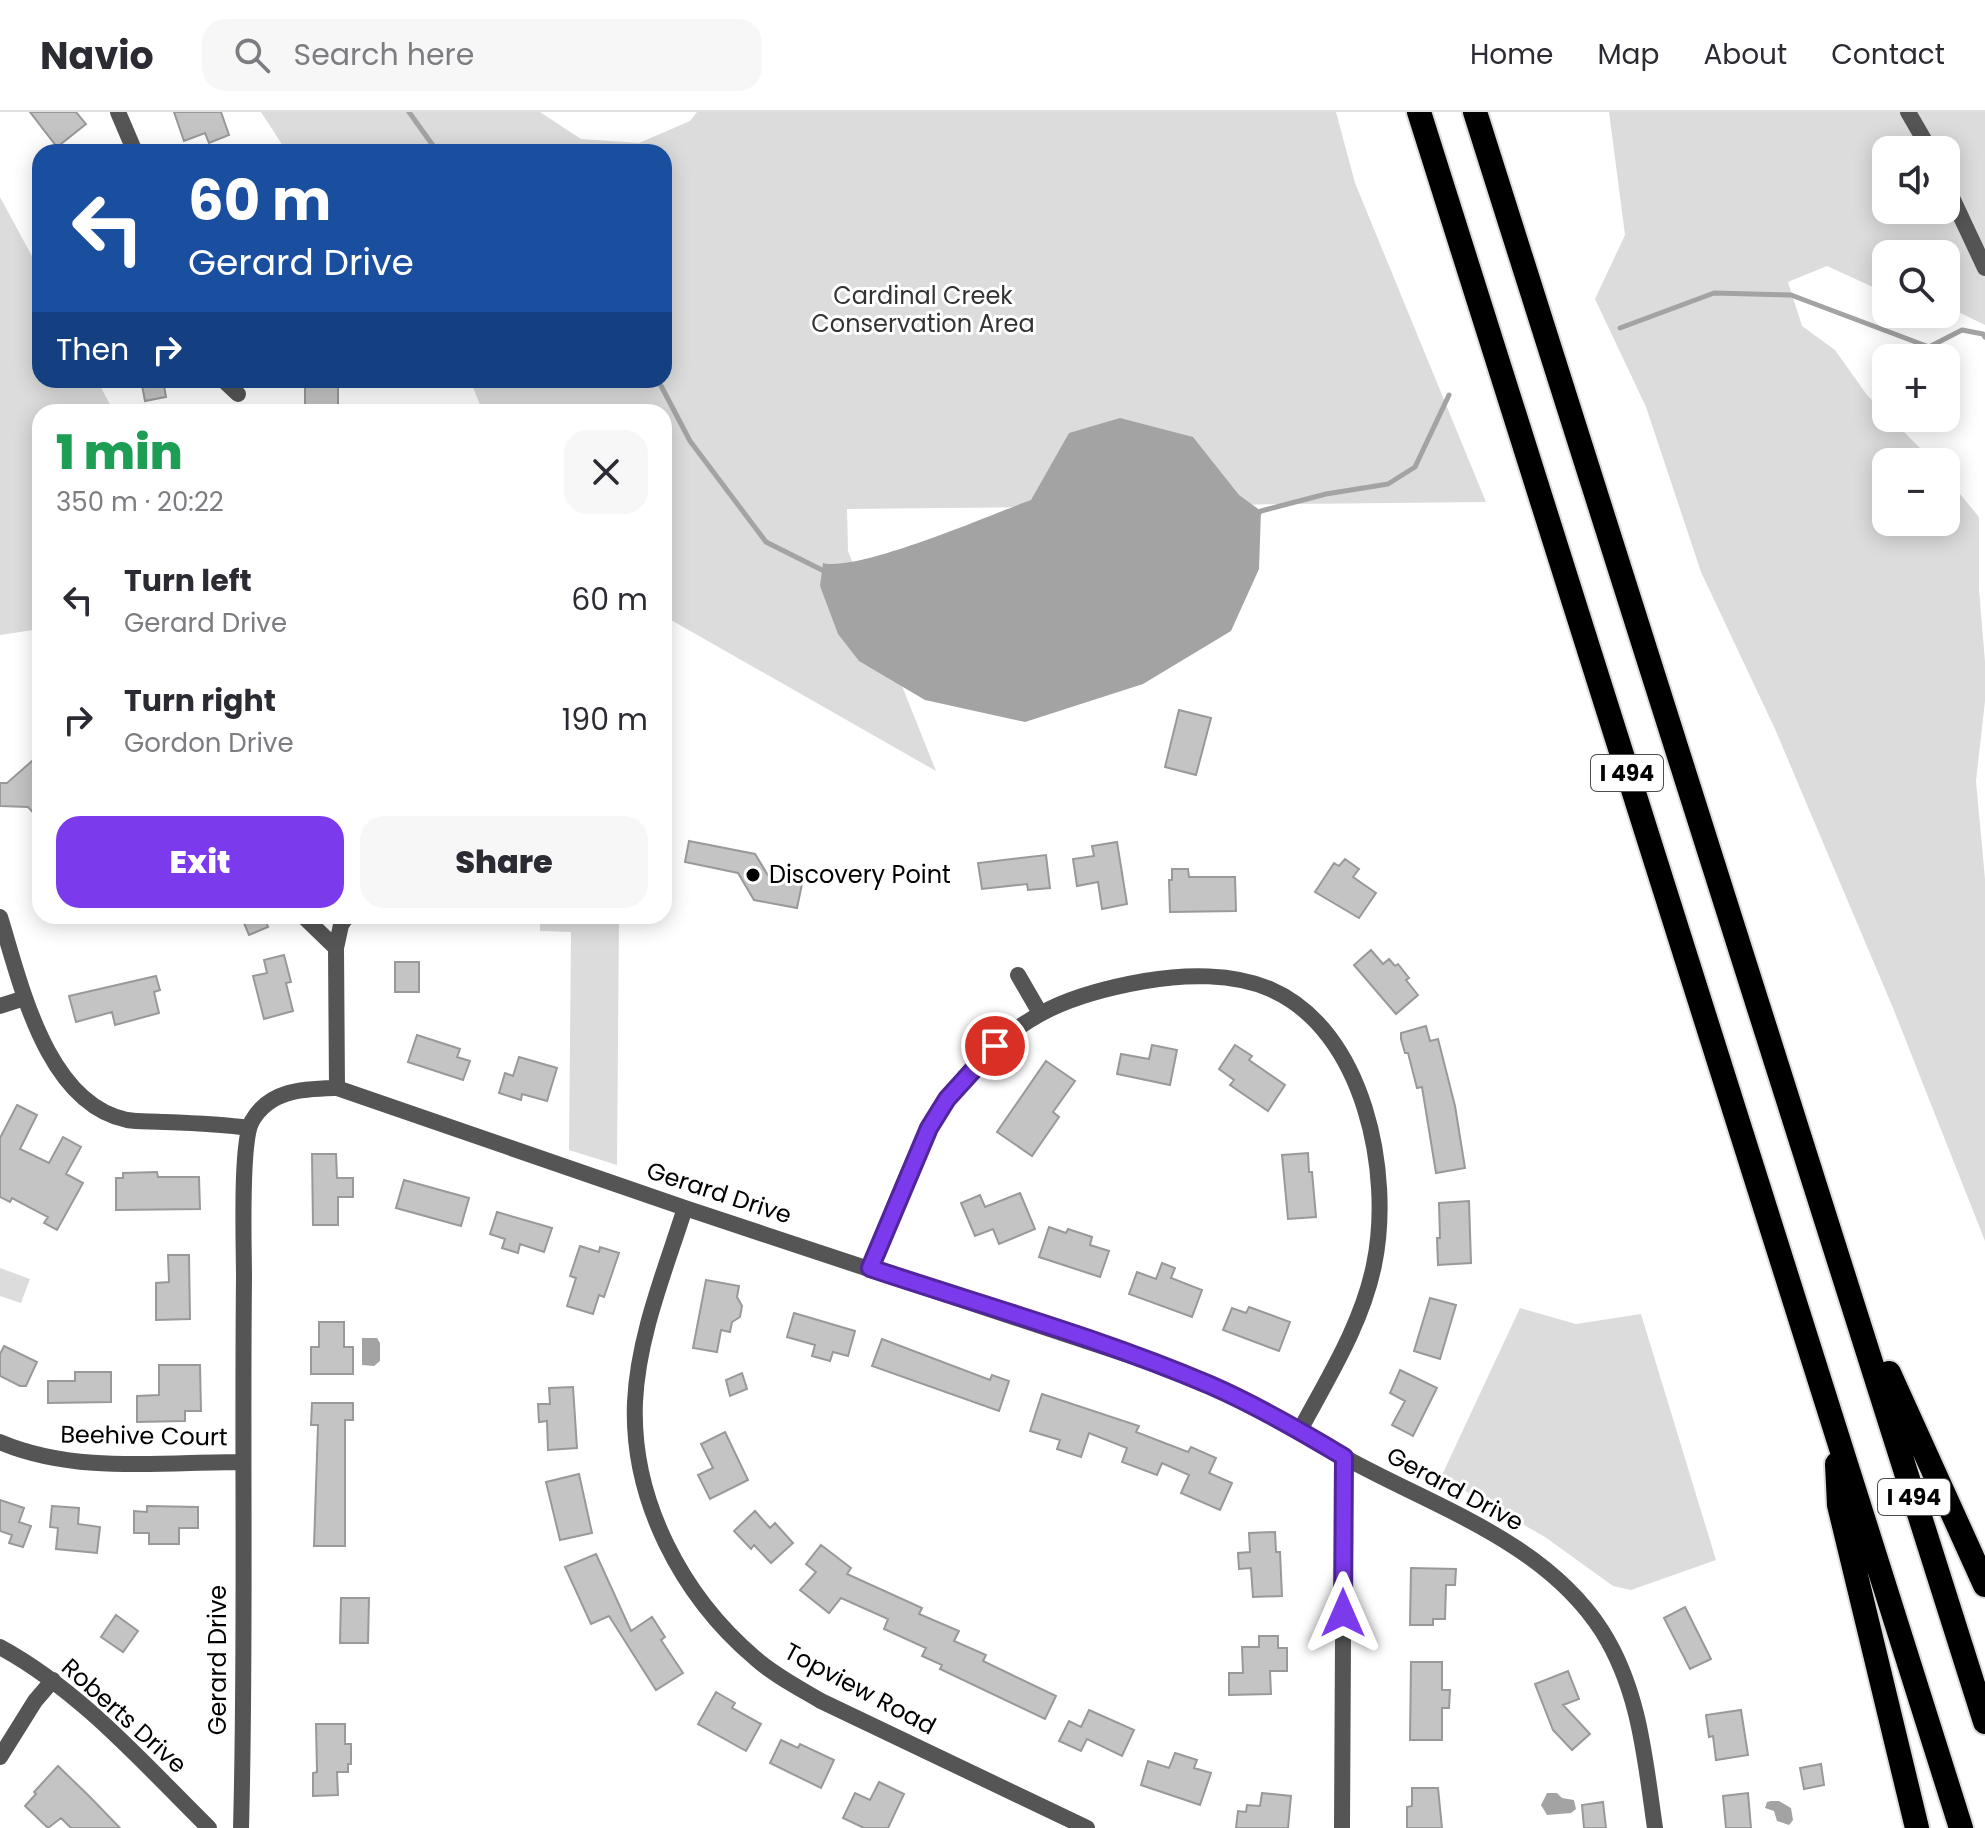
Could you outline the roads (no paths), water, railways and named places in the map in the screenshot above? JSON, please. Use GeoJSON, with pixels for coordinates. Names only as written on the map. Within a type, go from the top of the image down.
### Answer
{"type":"FeatureCollection","features":[{"type":"Feature","properties":{"kind":"highway","name":"I 494"},"geometry":{"type":"LineString","coordinates":[[1419,112],[1961,1828]]}},
{"type":"Feature","properties":{"kind":"highway","name":"I 494"},"geometry":{"type":"LineString","coordinates":[[1475,112],[1985,1722]]}},
{"type":"Feature","properties":{"kind":"highway"},"geometry":{"type":"LineString","coordinates":[[1844,1272],[1985,1585]]}},
{"type":"Feature","properties":{"kind":"highway"},"geometry":{"type":"LineString","coordinates":[[1836,1434],[1839,1505],[1917,1828]]}},
{"type":"Feature","properties":{"kind":"street"},"geometry":{"type":"LineString","coordinates":[[118,112],[132,144]]}},
{"type":"Feature","properties":{"kind":"street"},"geometry":{"type":"LineString","coordinates":[[1908,112],[1922,136]]}},
{"type":"Feature","properties":{"kind":"street"},"geometry":{"type":"LineString","coordinates":[[1960,215],[1985,268]]}},
{"type":"Feature","properties":{"kind":"street"},"geometry":{"type":"LineString","coordinates":[[232,388],[238,394]]}},
{"type":"Feature","properties":{"kind":"street"},"geometry":{"type":"LineString","coordinates":[[0,917],[25,998],[56,1066],[66,1082],[87,1101],[127,1120],[249,1128]]}},
{"type":"Feature","properties":{"kind":"street"},"geometry":{"type":"LineString","coordinates":[[311,924],[336,948]]}},
{"type":"Feature","properties":{"kind":"street"},"geometry":{"type":"LineString","coordinates":[[337,1088],[336,948],[342,924]]}},
{"type":"Feature","properties":{"kind":"street"},"geometry":{"type":"LineString","coordinates":[[1018,975],[1040,1013]]}},
{"type":"Feature","properties":{"kind":"street"},"geometry":{"type":"LineString","coordinates":[[870,1268],[915,1158],[947,1099],[995,1046],[1040,1013],[1068,999],[1154,980],[1203,977],[1237,980],[1271,989],[1300,1007],[1326,1031],[1345,1060],[1370,1128],[1377,1174],[1380,1220],[1374,1266],[1360,1310],[1300,1430]]}},
{"type":"Feature","properties":{"kind":"street"},"geometry":{"type":"LineString","coordinates":[[0,1006],[25,998]]}},
{"type":"Feature","properties":{"kind":"street","name":"Gerard Drive"},"geometry":{"type":"LineString","coordinates":[[241,1828],[245,1185],[249,1128],[263,1106],[282,1094],[301,1089],[337,1088],[685,1208],[1121,1351],[1212,1386],[1495,1535],[1559,1580],[1601,1631],[1621,1666],[1640,1725],[1655,1828]]}},
{"type":"Feature","properties":{"kind":"street","name":"Topview Road"},"geometry":{"type":"LineString","coordinates":[[685,1208],[641,1355],[635,1403],[639,1453],[648,1500],[667,1546],[691,1589],[721,1627],[757,1660],[797,1687],[1087,1828]]}},
{"type":"Feature","properties":{"kind":"street","name":"Beehive Court"},"geometry":{"type":"LineString","coordinates":[[0,1442],[27,1453],[66,1461],[242,1462]]}},
{"type":"Feature","properties":{"kind":"street"},"geometry":{"type":"LineString","coordinates":[[1342,1828],[1344,1457]]}},
{"type":"Feature","properties":{"kind":"street","name":"Roberts Drive"},"geometry":{"type":"LineString","coordinates":[[0,1647],[53,1680],[209,1828]]}},
{"type":"Feature","properties":{"kind":"street"},"geometry":{"type":"LineString","coordinates":[[0,1757],[35,1701],[53,1680]]}},
{"type":"Feature","properties":{"kind":"waterway"},"geometry":{"type":"LineString","coordinates":[[409,112],[432,144]]}},
{"type":"Feature","properties":{"kind":"waterway"},"geometry":{"type":"LineString","coordinates":[[1620,328],[1714,293],[1791,295],[1929,347],[1962,330],[1985,337]]}},
{"type":"Feature","properties":{"kind":"waterway"},"geometry":{"type":"LineString","coordinates":[[662,388],[671,404]]}},
{"type":"Feature","properties":{"kind":"waterway"},"geometry":{"type":"LineString","coordinates":[[1257,515],[1261,511],[1326,494],[1388,484],[1415,467],[1449,395]]}},
{"type":"Feature","properties":{"kind":"waterway"},"geometry":{"type":"LineString","coordinates":[[672,407],[690,441],[766,542],[826,572]]}},
{"type":"Feature","properties":{"kind":"place","name":"Discovery Point"},"geometry":{"type":"Point","coordinates":[753,875]}},
{"type":"Feature","properties":{"kind":"park label","name":"Cardinal Creek Conservation Area"},"geometry":{"type":"Point","coordinates":[923,310]}}]}
